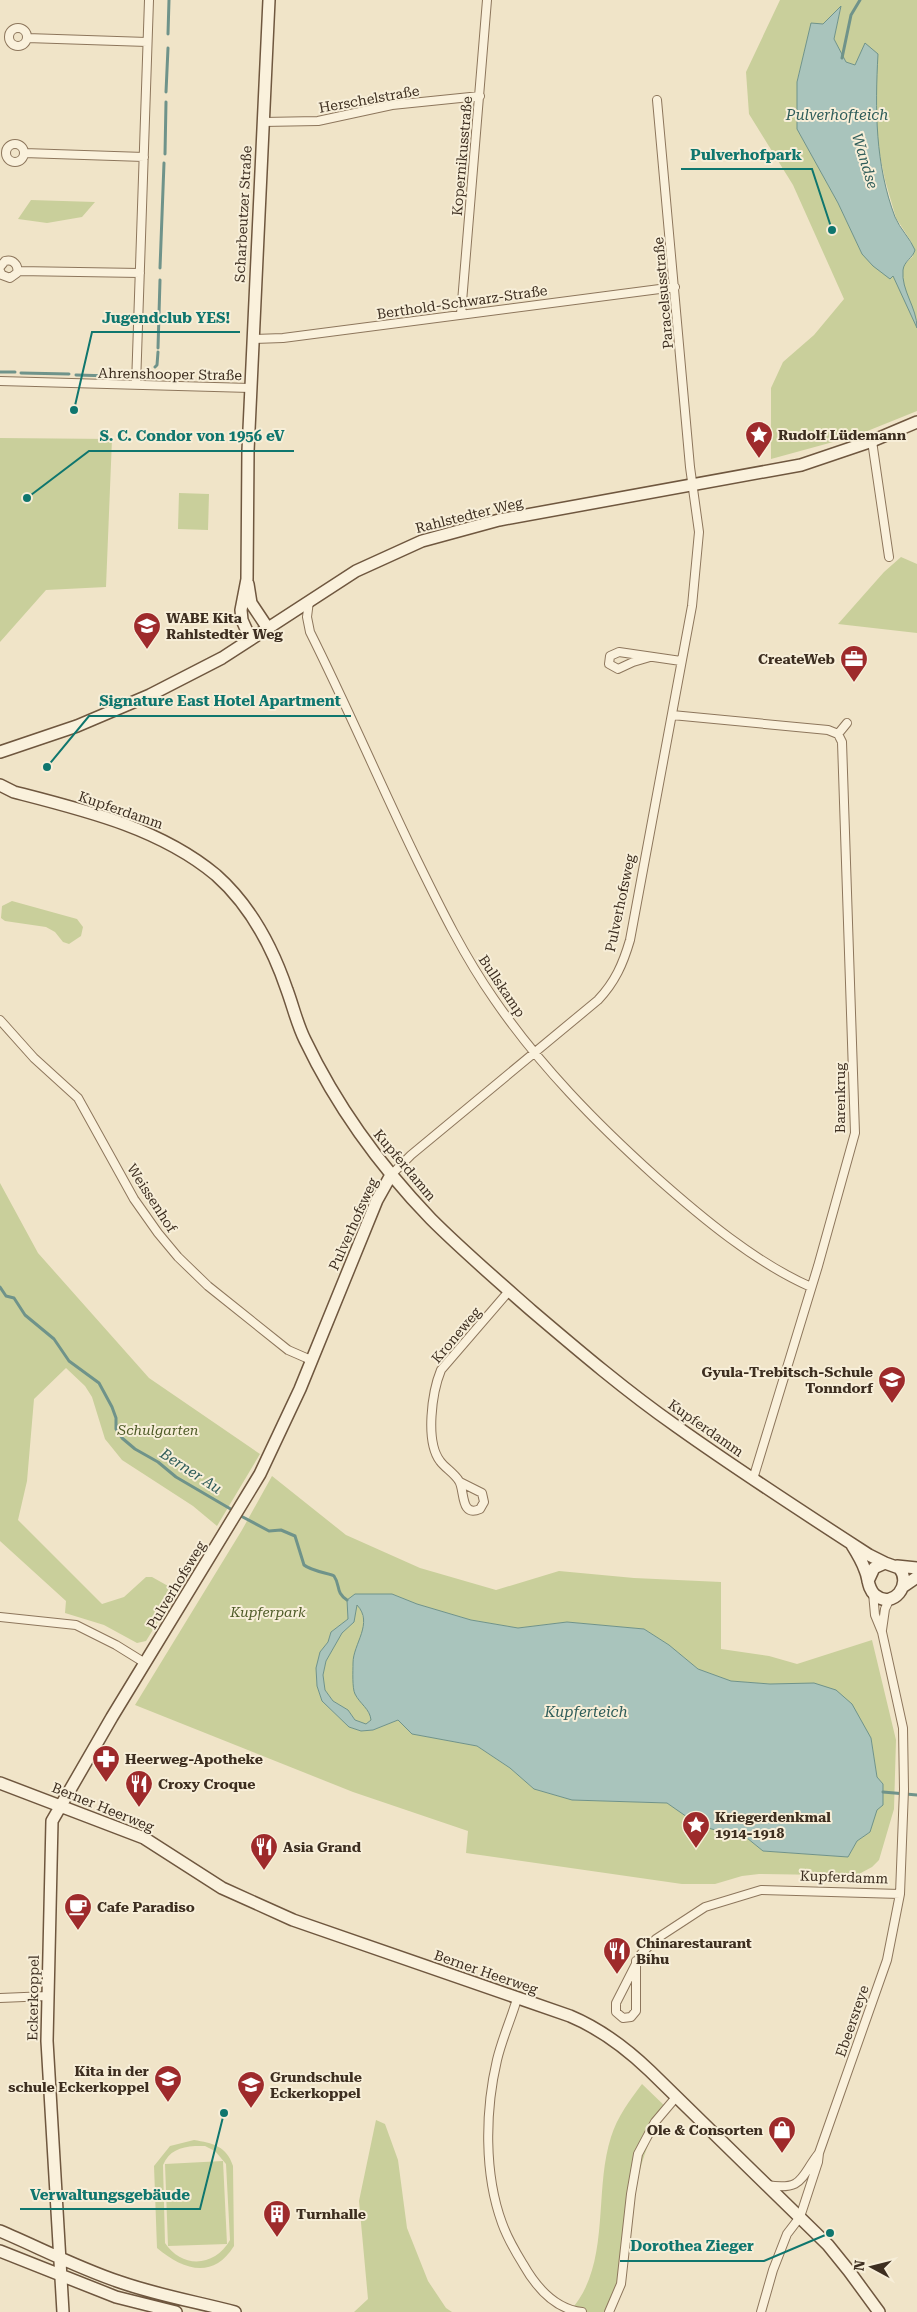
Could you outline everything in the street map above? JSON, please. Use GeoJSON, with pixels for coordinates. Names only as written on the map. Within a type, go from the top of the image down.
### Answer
{"type":"FeatureCollection","features":[{"type":"Feature","properties":{"kind":"street"},"geometry":{"type":"LineString","coordinates":[[136,385],[149,0]]}},
{"type":"Feature","properties":{"kind":"street","name":"Scharbeutzer Straße"},"geometry":{"type":"LineString","coordinates":[[250,638],[242,620],[241,610],[246,579],[250,388],[268,0]]}},
{"type":"Feature","properties":{"kind":"street","name":"Kopernikusstraße"},"geometry":{"type":"LineString","coordinates":[[461,314],[487,0]]}},
{"type":"Feature","properties":{"kind":"street"},"geometry":{"type":"LineString","coordinates":[[27,38],[148,42]]}},
{"type":"Feature","properties":{"kind":"street","name":"Herschelstraße"},"geometry":{"type":"LineString","coordinates":[[263,122],[318,121],[392,105],[480,96]]}},
{"type":"Feature","properties":{"kind":"street","name":"Paracelsusstraße"},"geometry":{"type":"LineString","coordinates":[[657,100],[694,485]]}},
{"type":"Feature","properties":{"kind":"street"},"geometry":{"type":"LineString","coordinates":[[24,153],[144,157]]}},
{"type":"Feature","properties":{"kind":"street"},"geometry":{"type":"LineString","coordinates":[[10,260],[15,263],[18,271],[15,276],[10,278],[2,276],[0,269],[5,261],[10,260]]}},
{"type":"Feature","properties":{"kind":"street"},"geometry":{"type":"LineString","coordinates":[[18,271],[140,273]]}},
{"type":"Feature","properties":{"kind":"street","name":"Berthold-Schwarz-Straße"},"geometry":{"type":"LineString","coordinates":[[252,339],[283,338],[675,287]]}},
{"type":"Feature","properties":{"kind":"street","name":"Ahrenshooper Straße"},"geometry":{"type":"LineString","coordinates":[[0,381],[250,388]]}},
{"type":"Feature","properties":{"kind":"street","name":"Rahlstedter Weg"},"geometry":{"type":"LineString","coordinates":[[0,752],[77,726],[150,696],[222,658],[310,599],[377,560],[422,541],[499,520],[802,464],[872,441],[917,422]]}},
{"type":"Feature","properties":{"kind":"street"},"geometry":{"type":"LineString","coordinates":[[872,441],[889,557]]}},
{"type":"Feature","properties":{"kind":"street","name":"Pulverhofsweg"},"geometry":{"type":"LineString","coordinates":[[60,1805],[237,1513],[274,1447],[312,1360],[377,1200],[391,1175],[411,1155],[598,1000],[609,988],[621,969],[630,940],[692,606],[698,552],[697,510],[694,485]]}},
{"type":"Feature","properties":{"kind":"street","name":"Scharbeutzer Straße"},"geometry":{"type":"LineString","coordinates":[[246,579],[251,603],[267,628]]}},
{"type":"Feature","properties":{"kind":"street","name":"Bullskamp"},"geometry":{"type":"LineString","coordinates":[[310,599],[307,612],[310,632],[449,927],[494,999],[534,1053],[612,1138],[670,1189],[756,1255],[784,1274],[811,1287]]}},
{"type":"Feature","properties":{"kind":"street"},"geometry":{"type":"LineString","coordinates":[[650,657],[633,662],[618,670],[609,664],[610,656],[616,652],[681,661]]}},
{"type":"Feature","properties":{"kind":"street"},"geometry":{"type":"LineString","coordinates":[[672,715],[818,729],[838,734],[847,723]]}},
{"type":"Feature","properties":{"kind":"street","name":"Barenkrug"},"geometry":{"type":"LineString","coordinates":[[752,1479],[811,1287],[853,1142],[855,1126],[842,742],[838,734]]}},
{"type":"Feature","properties":{"kind":"street","name":"Kupferdamm"},"geometry":{"type":"LineString","coordinates":[[0,785],[14,792],[146,832],[200,863],[224,883],[254,919],[265,937],[283,979],[303,1036],[327,1083],[353,1125],[391,1175],[431,1219],[509,1291],[621,1386],[752,1479],[885,1563]]}},
{"type":"Feature","properties":{"kind":"street","name":"Weissenhof"},"geometry":{"type":"LineString","coordinates":[[0,1020],[34,1058],[78,1098],[134,1199],[178,1257],[208,1286],[288,1350],[312,1360]]}},
{"type":"Feature","properties":{"kind":"street","name":"Kroneweg"},"geometry":{"type":"LineString","coordinates":[[460,1482],[439,1460],[434,1446],[432,1398],[435,1384],[441,1370],[509,1291]]}},
{"type":"Feature","properties":{"kind":"street","name":"Kupferdamm"},"geometry":{"type":"LineString","coordinates":[[849,1542],[862,1561],[868,1581]]}},
{"type":"Feature","properties":{"kind":"street"},"geometry":{"type":"LineString","coordinates":[[917,1568],[885,1563],[874,1568],[868,1581],[873,1593],[880,1598],[890,1598],[900,1593],[904,1586],[917,1577]]}},
{"type":"Feature","properties":{"kind":"street"},"geometry":{"type":"LineString","coordinates":[[897,1566],[903,1575],[904,1586]]}},
{"type":"Feature","properties":{"kind":"street","name":"Kupferdamm"},"geometry":{"type":"LineString","coordinates":[[636,1961],[636,2011],[631,2016],[623,2018],[616,2012],[616,2003],[636,1961],[656,1939],[705,1907],[748,1893],[778,1890],[900,1894],[904,1799],[903,1728],[882,1632],[875,1615],[873,1593]]}},
{"type":"Feature","properties":{"kind":"street","name":"Kupferdamm"},"geometry":{"type":"LineString","coordinates":[[882,1632],[884,1609],[890,1598]]}},
{"type":"Feature","properties":{"kind":"street"},"geometry":{"type":"LineString","coordinates":[[0,1617],[76,1625],[145,1662]]}},
{"type":"Feature","properties":{"kind":"street","name":"Berner Heerweg"},"geometry":{"type":"LineString","coordinates":[[0,1783],[144,1838],[222,1888],[261,1907],[346,1940],[570,2016],[599,2030],[626,2049],[677,2096],[800,2217],[849,2270],[879,2312]]}},
{"type":"Feature","properties":{"kind":"street","name":"Eckerkoppel"},"geometry":{"type":"LineString","coordinates":[[60,1805],[53,1818],[50,1832],[47,2057],[63,2312]]}},
{"type":"Feature","properties":{"kind":"street","name":"Ebeersreye"},"geometry":{"type":"LineString","coordinates":[[767,2184],[784,2187],[794,2185],[806,2175],[819,2153],[887,1960],[900,1894]]}},
{"type":"Feature","properties":{"kind":"street"},"geometry":{"type":"LineString","coordinates":[[0,1998],[48,1996]]}},
{"type":"Feature","properties":{"kind":"street"},"geometry":{"type":"LineString","coordinates":[[517,1999],[497,2060],[492,2092],[489,2130],[490,2169],[494,2195],[502,2224],[530,2276],[555,2303],[572,2311],[582,2312]]}},
{"type":"Feature","properties":{"kind":"street"},"geometry":{"type":"LineString","coordinates":[[609,2312],[621,2284],[630,2194],[638,2154],[655,2122],[677,2096]]}},
{"type":"Feature","properties":{"kind":"street","name":"Ebeersreye"},"geometry":{"type":"LineString","coordinates":[[761,2312],[773,2270],[784,2243],[800,2217],[818,2162],[819,2153]]}},
{"type":"Feature","properties":{"kind":"street"},"geometry":{"type":"LineString","coordinates":[[0,2231],[60,2260],[122,2283],[235,2312]]}},
{"type":"Feature","properties":{"kind":"street"},"geometry":{"type":"LineString","coordinates":[[23,2260],[48,2253],[59,2246]]}},
{"type":"Feature","properties":{"kind":"street"},"geometry":{"type":"LineString","coordinates":[[0,2251],[116,2297],[176,2312]]}},
{"type":"Feature","properties":{"kind":"green space"},"geometry":{"type":"Polygon","coordinates":[[[780,0],[917,0],[917,411],[855,436],[771,459],[771,388],[783,362],[814,335],[844,299],[793,185],[749,114],[746,72],[780,0]],[[841,7],[823,24],[811,24],[797,81],[797,129],[838,203],[862,254],[893,276],[913,256],[912,243],[896,218],[885,180],[877,141],[876,106],[855,65],[846,62],[834,39],[841,7]]]}},
{"type":"Feature","properties":{"kind":"green space"},"geometry":{"type":"Polygon","coordinates":[[[31,200],[95,202],[82,217],[47,223],[18,219],[31,200]]]}},
{"type":"Feature","properties":{"kind":"green space"},"geometry":{"type":"Polygon","coordinates":[[[0,438],[112,439],[106,587],[46,590],[0,642],[0,438]]]}},
{"type":"Feature","properties":{"kind":"green space"},"geometry":{"type":"Polygon","coordinates":[[[179,493],[209,494],[208,530],[178,529],[179,493]]]}},
{"type":"Feature","properties":{"kind":"green space"},"geometry":{"type":"Polygon","coordinates":[[[901,557],[917,564],[917,633],[838,624],[884,572],[901,557]]]}},
{"type":"Feature","properties":{"kind":"green space"},"geometry":{"type":"Polygon","coordinates":[[[12,901],[77,919],[83,927],[81,936],[69,944],[63,942],[55,932],[46,927],[5,921],[1,918],[2,906],[12,901]]]}},
{"type":"Feature","properties":{"kind":"green space","name":"Schulgarten"},"geometry":{"type":"Polygon","coordinates":[[[0,1183],[38,1253],[149,1378],[260,1454],[217,1526],[193,1506],[122,1460],[105,1439],[92,1397],[85,1386],[66,1368],[34,1399],[27,1481],[18,1520],[102,1604],[124,1597],[146,1577],[152,1577],[177,1591],[146,1641],[137,1643],[104,1625],[65,1613],[66,1601],[0,1541],[0,1183]]]}},
{"type":"Feature","properties":{"kind":"green space","name":"Kupferpark"},"geometry":{"type":"Polygon","coordinates":[[[272,1476],[346,1535],[420,1568],[496,1590],[559,1571],[634,1578],[721,1582],[721,1649],[769,1656],[797,1664],[872,1640],[896,1740],[894,1809],[879,1860],[872,1867],[859,1874],[759,1874],[742,1876],[715,1884],[682,1884],[466,1853],[468,1831],[353,1792],[135,1705],[242,1530],[272,1476]],[[392,1594],[347,1600],[348,1619],[331,1632],[328,1642],[320,1652],[316,1668],[317,1686],[322,1701],[349,1727],[361,1731],[373,1730],[398,1720],[412,1734],[477,1746],[510,1768],[534,1789],[572,1800],[667,1803],[700,1825],[747,1838],[763,1851],[848,1857],[857,1841],[870,1832],[883,1784],[877,1777],[871,1738],[770,1684],[731,1681],[698,1669],[669,1645],[644,1629],[567,1622],[518,1628],[471,1620],[417,1604],[392,1594]]]}},
{"type":"Feature","properties":{"kind":"green space"},"geometry":{"type":"Polygon","coordinates":[[[357,1604],[361,1611],[363,1629],[355,1670],[354,1686],[370,1714],[371,1720],[366,1724],[355,1720],[348,1710],[333,1701],[325,1690],[323,1675],[326,1661],[342,1633],[354,1622],[357,1604]]]}},
{"type":"Feature","properties":{"kind":"green space"},"geometry":{"type":"Polygon","coordinates":[[[642,2084],[670,2111],[658,2126],[640,2171],[629,2225],[620,2297],[613,2312],[569,2312],[582,2294],[591,2273],[596,2251],[606,2159],[611,2137],[620,2116],[642,2084]]]}},
{"type":"Feature","properties":{"kind":"green space"},"geometry":{"type":"Polygon","coordinates":[[[376,2120],[385,2124],[398,2160],[407,2228],[428,2281],[446,2308],[452,2312],[354,2312],[368,2299],[359,2201],[376,2120]]]}},
{"type":"Feature","properties":{"kind":"green space"},"geometry":{"type":"Polygon","coordinates":[[[194,2140],[213,2144],[227,2154],[233,2166],[234,2246],[226,2257],[217,2264],[197,2268],[187,2266],[167,2256],[157,2248],[154,2166],[170,2146],[194,2140]],[[205,2146],[180,2149],[168,2156],[163,2165],[165,2243],[180,2257],[189,2261],[207,2260],[216,2256],[230,2240],[226,2164],[215,2151],[205,2146]]]}},
{"type":"Feature","properties":{"kind":"green space"},"geometry":{"type":"Polygon","coordinates":[[[223,2161],[227,2244],[168,2246],[165,2164],[223,2161]]]}},
{"type":"Feature","properties":{"kind":"water","name":"Pulverhofteich"},"geometry":{"type":"Polygon","coordinates":[[[841,6],[834,39],[846,62],[855,65],[865,43],[878,54],[877,116],[880,157],[888,197],[895,217],[915,250],[904,267],[903,278],[915,313],[917,328],[893,276],[890,279],[873,266],[862,254],[838,203],[797,129],[797,82],[811,23],[823,24],[841,6]]]}},
{"type":"Feature","properties":{"kind":"water","name":"Kupferteich"},"geometry":{"type":"Polygon","coordinates":[[[355,1594],[392,1594],[417,1604],[471,1620],[518,1628],[567,1622],[644,1629],[669,1645],[698,1669],[731,1681],[770,1684],[814,1683],[836,1690],[852,1704],[871,1738],[877,1777],[883,1784],[883,1805],[877,1810],[870,1832],[857,1841],[848,1857],[763,1851],[747,1838],[700,1826],[667,1803],[572,1800],[534,1789],[510,1768],[477,1746],[412,1734],[398,1720],[373,1730],[361,1731],[349,1727],[322,1701],[317,1686],[316,1668],[320,1652],[328,1642],[331,1632],[348,1619],[347,1600],[355,1594]],[[357,1605],[354,1622],[342,1633],[326,1661],[323,1675],[325,1690],[333,1701],[348,1710],[355,1720],[366,1724],[371,1720],[370,1716],[359,1701],[353,1688],[353,1663],[363,1626],[362,1612],[357,1605]]]}},
{"type":"Feature","properties":{"kind":"waterway"},"geometry":{"type":"LineString","coordinates":[[168,34],[169,0]]}},
{"type":"Feature","properties":{"kind":"waterway","name":"Wandse"},"geometry":{"type":"LineString","coordinates":[[842,58],[851,15],[860,0]]}},
{"type":"Feature","properties":{"kind":"waterway"},"geometry":{"type":"LineString","coordinates":[[166,92],[168,48]]}},
{"type":"Feature","properties":{"kind":"waterway"},"geometry":{"type":"LineString","coordinates":[[165,154],[166,102]]}},
{"type":"Feature","properties":{"kind":"waterway"},"geometry":{"type":"LineString","coordinates":[[160,268],[164,163]]}},
{"type":"Feature","properties":{"kind":"waterway"},"geometry":{"type":"LineString","coordinates":[[158,348],[160,280]]}},
{"type":"Feature","properties":{"kind":"waterway"},"geometry":{"type":"LineString","coordinates":[[155,367],[157,365],[158,352]]}},
{"type":"Feature","properties":{"kind":"waterway"},"geometry":{"type":"LineString","coordinates":[[0,372],[15,372]]}},
{"type":"Feature","properties":{"kind":"waterway"},"geometry":{"type":"LineString","coordinates":[[21,373],[69,374]]}},
{"type":"Feature","properties":{"kind":"waterway"},"geometry":{"type":"LineString","coordinates":[[76,375],[112,376]]}},
{"type":"Feature","properties":{"kind":"waterway","name":"Berner Au"},"geometry":{"type":"LineString","coordinates":[[0,1287],[6,1296],[14,1298],[25,1315],[54,1339],[69,1361],[99,1383],[112,1407],[116,1418],[116,1429],[122,1438],[135,1449],[158,1462],[176,1477],[234,1511]]}},
{"type":"Feature","properties":{"kind":"waterway","name":"Berner Au"},"geometry":{"type":"LineString","coordinates":[[239,1515],[269,1531],[281,1530],[295,1536],[304,1565],[334,1576],[339,1592],[347,1600]]}},
{"type":"Feature","properties":{"kind":"waterway","name":"Berner Au"},"geometry":{"type":"LineString","coordinates":[[883,1792],[917,1795]]}},
{"type":"Feature","properties":{"kind":"place","name":"Pulverhofpark"},"geometry":{"type":"Point","coordinates":[832,230]}},
{"type":"Feature","properties":{"kind":"place","name":"Jugendclub YES!"},"geometry":{"type":"Point","coordinates":[74,410]}},
{"type":"Feature","properties":{"kind":"place","name":"Rudolf Lüdemann"},"geometry":{"type":"Point","coordinates":[759,459]}},
{"type":"Feature","properties":{"kind":"place","name":"S. C. Condor von 1956 eV"},"geometry":{"type":"Point","coordinates":[27,498]}},
{"type":"Feature","properties":{"kind":"place","name":"WABE Kita Rahlstedter Weg"},"geometry":{"type":"Point","coordinates":[147,650]}},
{"type":"Feature","properties":{"kind":"place","name":"CreateWeb"},"geometry":{"type":"Point","coordinates":[854,683]}},
{"type":"Feature","properties":{"kind":"place","name":"Signature East Hotel Apartment"},"geometry":{"type":"Point","coordinates":[47,767]}},
{"type":"Feature","properties":{"kind":"place","name":"Gyula-Trebitsch-Schule Tonndorf"},"geometry":{"type":"Point","coordinates":[892,1404]}},
{"type":"Feature","properties":{"kind":"place","name":"Heerweg-Apotheke"},"geometry":{"type":"Point","coordinates":[106,1783]}},
{"type":"Feature","properties":{"kind":"place","name":"Croxy Croque"},"geometry":{"type":"Point","coordinates":[139,1808]}},
{"type":"Feature","properties":{"kind":"place","name":"Kriegerdenkmal 1914-1918"},"geometry":{"type":"Point","coordinates":[696,1849]}},
{"type":"Feature","properties":{"kind":"place","name":"Asia Grand"},"geometry":{"type":"Point","coordinates":[264,1871]}},
{"type":"Feature","properties":{"kind":"place","name":"Cafe Paradiso"},"geometry":{"type":"Point","coordinates":[78,1931]}},
{"type":"Feature","properties":{"kind":"place","name":"Chinarestaurant Bihu"},"geometry":{"type":"Point","coordinates":[617,1975]}},
{"type":"Feature","properties":{"kind":"place","name":"Kita in der schule Eckerkoppel"},"geometry":{"type":"Point","coordinates":[168,2103]}},
{"type":"Feature","properties":{"kind":"place","name":"Grundschule Eckerkoppel"},"geometry":{"type":"Point","coordinates":[251,2109]}},
{"type":"Feature","properties":{"kind":"place","name":"Verwaltungsgebäude"},"geometry":{"type":"Point","coordinates":[224,2113]}},
{"type":"Feature","properties":{"kind":"place","name":"Ole & Consorten"},"geometry":{"type":"Point","coordinates":[782,2154]}},
{"type":"Feature","properties":{"kind":"place","name":"Dorothea Zieger"},"geometry":{"type":"Point","coordinates":[830,2233]}},
{"type":"Feature","properties":{"kind":"place","name":"Turnhalle"},"geometry":{"type":"Point","coordinates":[277,2238]}}]}
